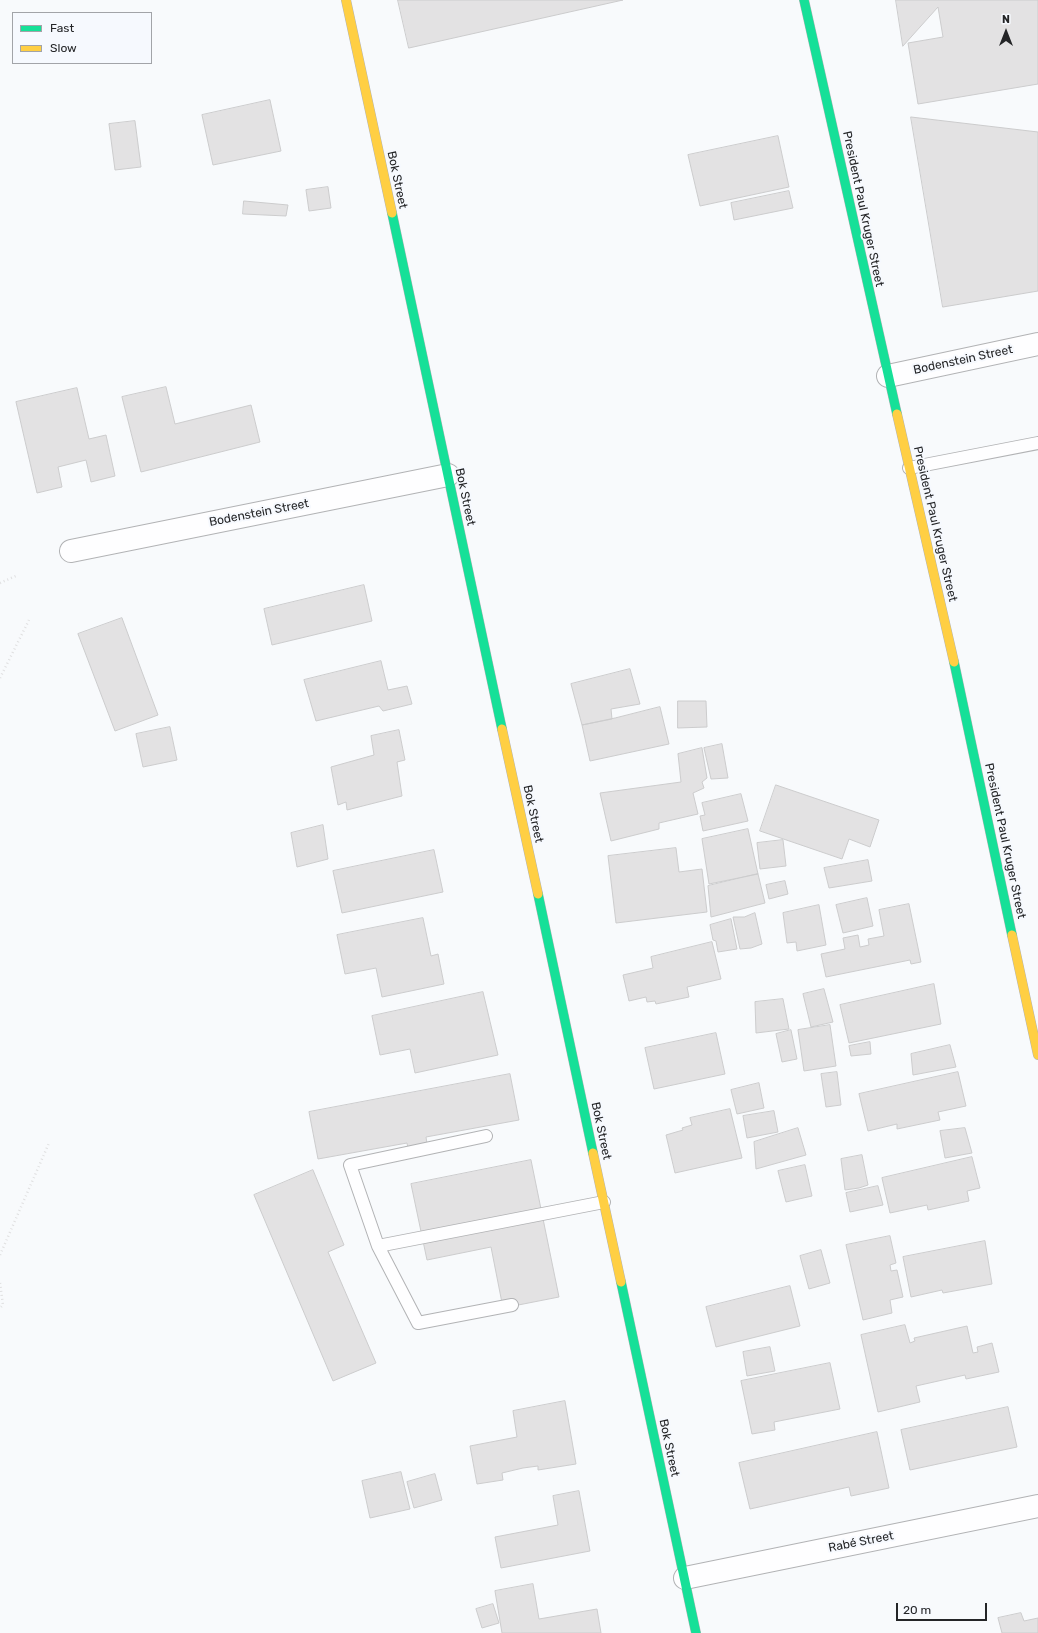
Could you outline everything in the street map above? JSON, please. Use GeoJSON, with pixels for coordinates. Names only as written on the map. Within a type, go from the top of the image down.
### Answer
{"type":"FeatureCollection","features":[{"type":"Feature","properties":{"kind":"street","name":"Bok Street"},"geometry":{"type":"LineString","coordinates":[[346,0],[696,1633]]}},
{"type":"Feature","properties":{"kind":"street","name":"President Paul Kruger Street"},"geometry":{"type":"LineString","coordinates":[[804,0],[954,662],[1038,1055]]}},
{"type":"Feature","properties":{"kind":"street","name":"Bodenstein Street"},"geometry":{"type":"LineString","coordinates":[[888,376],[1038,344]]}},
{"type":"Feature","properties":{"kind":"street","name":"Bodenstein Street"},"geometry":{"type":"LineString","coordinates":[[71,551],[448,475]]}},
{"type":"Feature","properties":{"kind":"street","name":"Rabé Street"},"geometry":{"type":"LineString","coordinates":[[685,1578],[1038,1506]]}},
{"type":"Feature","properties":{"kind":"lane"},"geometry":{"type":"LineString","coordinates":[[909,468],[1038,443]]}},
{"type":"Feature","properties":{"kind":"lane"},"geometry":{"type":"LineString","coordinates":[[486,1136],[350,1165],[378,1246],[418,1323],[512,1305]]}},
{"type":"Feature","properties":{"kind":"lane"},"geometry":{"type":"LineString","coordinates":[[378,1246],[604,1202]]}},
{"type":"Feature","properties":{"kind":"path"},"geometry":{"type":"LineString","coordinates":[[0,583],[18,575]]}},
{"type":"Feature","properties":{"kind":"path"},"geometry":{"type":"LineString","coordinates":[[0,678],[29,620]]}},
{"type":"Feature","properties":{"kind":"path"},"geometry":{"type":"LineString","coordinates":[[0,1255],[49,1143]]}},
{"type":"Feature","properties":{"kind":"path"},"geometry":{"type":"LineString","coordinates":[[0,1283],[3,1305],[0,1308]]}},
{"type":"Feature","properties":{"kind":"building"},"geometry":{"type":"Polygon","coordinates":[[[398,0],[623,0],[409,48],[398,0]]]}},
{"type":"Feature","properties":{"kind":"building"},"geometry":{"type":"Polygon","coordinates":[[[896,0],[1038,0],[1038,84],[918,104],[908,43],[943,37],[938,7],[903,46],[896,0]]]}},
{"type":"Feature","properties":{"kind":"building"},"geometry":{"type":"Polygon","coordinates":[[[270,100],[281,151],[213,165],[202,115],[270,100]]]}},
{"type":"Feature","properties":{"kind":"building"},"geometry":{"type":"Polygon","coordinates":[[[911,117],[1038,132],[1038,291],[943,307],[911,117]]]}},
{"type":"Feature","properties":{"kind":"building"},"geometry":{"type":"Polygon","coordinates":[[[135,121],[141,167],[115,170],[109,124],[135,121]]]}},
{"type":"Feature","properties":{"kind":"building"},"geometry":{"type":"Polygon","coordinates":[[[778,136],[789,187],[700,206],[688,155],[778,136]]]}},
{"type":"Feature","properties":{"kind":"building"},"geometry":{"type":"Polygon","coordinates":[[[328,187],[331,208],[309,211],[306,190],[328,187]]]}},
{"type":"Feature","properties":{"kind":"building"},"geometry":{"type":"Polygon","coordinates":[[[789,191],[793,208],[734,220],[731,203],[789,191]]]}},
{"type":"Feature","properties":{"kind":"building"},"geometry":{"type":"Polygon","coordinates":[[[244,201],[288,205],[286,216],[243,214],[244,201]]]}},
{"type":"Feature","properties":{"kind":"building"},"geometry":{"type":"Polygon","coordinates":[[[166,387],[175,424],[251,405],[260,442],[141,472],[122,397],[166,387]]]}},
{"type":"Feature","properties":{"kind":"building"},"geometry":{"type":"Polygon","coordinates":[[[77,388],[89,439],[106,435],[115,476],[91,482],[86,460],[58,467],[62,487],[37,493],[16,402],[77,388]]]}},
{"type":"Feature","properties":{"kind":"building"},"geometry":{"type":"Polygon","coordinates":[[[364,585],[372,621],[272,645],[264,609],[364,585]]]}},
{"type":"Feature","properties":{"kind":"building"},"geometry":{"type":"Polygon","coordinates":[[[122,618],[158,715],[115,731],[78,634],[122,618]]]}},
{"type":"Feature","properties":{"kind":"building"},"geometry":{"type":"Polygon","coordinates":[[[381,661],[388,690],[407,686],[412,704],[383,711],[379,706],[316,721],[304,680],[381,661]]]}},
{"type":"Feature","properties":{"kind":"building"},"geometry":{"type":"Polygon","coordinates":[[[630,669],[640,704],[611,709],[612,719],[582,725],[571,684],[630,669]]]}},
{"type":"Feature","properties":{"kind":"building"},"geometry":{"type":"Polygon","coordinates":[[[678,701],[706,701],[707,727],[678,728],[678,701]]]}},
{"type":"Feature","properties":{"kind":"building"},"geometry":{"type":"Polygon","coordinates":[[[660,707],[669,744],[590,761],[582,725],[660,707]]]}},
{"type":"Feature","properties":{"kind":"building"},"geometry":{"type":"Polygon","coordinates":[[[170,727],[177,760],[143,767],[136,734],[170,727]]]}},
{"type":"Feature","properties":{"kind":"building"},"geometry":{"type":"Polygon","coordinates":[[[399,730],[405,760],[397,762],[402,796],[347,810],[346,802],[338,805],[331,767],[374,755],[371,736],[399,730]]]}},
{"type":"Feature","properties":{"kind":"building"},"geometry":{"type":"Polygon","coordinates":[[[722,744],[728,778],[711,779],[704,748],[722,744]]]}},
{"type":"Feature","properties":{"kind":"building"},"geometry":{"type":"Polygon","coordinates":[[[702,748],[707,778],[702,782],[704,788],[693,793],[698,814],[659,823],[659,829],[611,841],[600,793],[681,782],[678,754],[702,748]]]}},
{"type":"Feature","properties":{"kind":"building"},"geometry":{"type":"Polygon","coordinates":[[[776,785],[879,820],[870,847],[849,839],[842,859],[760,831],[776,785]]]}},
{"type":"Feature","properties":{"kind":"building"},"geometry":{"type":"Polygon","coordinates":[[[741,794],[748,821],[703,831],[700,816],[705,815],[702,803],[741,794]]]}},
{"type":"Feature","properties":{"kind":"building"},"geometry":{"type":"Polygon","coordinates":[[[323,825],[328,859],[297,867],[291,833],[323,825]]]}},
{"type":"Feature","properties":{"kind":"building"},"geometry":{"type":"Polygon","coordinates":[[[748,829],[758,874],[709,884],[702,839],[748,829]]]}},
{"type":"Feature","properties":{"kind":"building"},"geometry":{"type":"Polygon","coordinates":[[[783,840],[786,866],[760,869],[757,843],[783,840]]]}},
{"type":"Feature","properties":{"kind":"building"},"geometry":{"type":"Polygon","coordinates":[[[676,848],[679,872],[702,869],[707,912],[616,923],[608,856],[676,848]]]}},
{"type":"Feature","properties":{"kind":"building"},"geometry":{"type":"Polygon","coordinates":[[[434,850],[443,892],[342,913],[333,871],[434,850]]]}},
{"type":"Feature","properties":{"kind":"building"},"geometry":{"type":"Polygon","coordinates":[[[868,860],[872,881],[829,888],[824,868],[868,860]]]}},
{"type":"Feature","properties":{"kind":"building"},"geometry":{"type":"Polygon","coordinates":[[[758,874],[765,903],[711,917],[708,886],[758,874]]]}},
{"type":"Feature","properties":{"kind":"building"},"geometry":{"type":"Polygon","coordinates":[[[785,881],[788,894],[769,899],[766,885],[785,881]]]}},
{"type":"Feature","properties":{"kind":"building"},"geometry":{"type":"Polygon","coordinates":[[[867,898],[873,926],[843,933],[836,905],[867,898]]]}},
{"type":"Feature","properties":{"kind":"building"},"geometry":{"type":"Polygon","coordinates":[[[909,904],[921,962],[911,964],[910,960],[826,977],[821,954],[845,949],[843,938],[858,935],[860,947],[869,945],[868,939],[884,936],[879,910],[909,904]]]}},
{"type":"Feature","properties":{"kind":"building"},"geometry":{"type":"Polygon","coordinates":[[[819,905],[826,945],[797,951],[796,942],[787,943],[783,913],[819,905]]]}},
{"type":"Feature","properties":{"kind":"building"},"geometry":{"type":"Polygon","coordinates":[[[755,913],[762,944],[751,948],[740,949],[733,917],[744,917],[755,913]]]}},
{"type":"Feature","properties":{"kind":"building"},"geometry":{"type":"Polygon","coordinates":[[[423,918],[431,956],[438,954],[444,984],[382,997],[376,968],[345,974],[337,935],[423,918]]]}},
{"type":"Feature","properties":{"kind":"building"},"geometry":{"type":"Polygon","coordinates":[[[731,919],[737,949],[718,952],[716,941],[713,940],[710,925],[731,919]]]}},
{"type":"Feature","properties":{"kind":"building"},"geometry":{"type":"Polygon","coordinates":[[[712,942],[721,979],[687,987],[689,997],[656,1004],[655,1001],[647,1002],[646,997],[629,1001],[623,975],[653,968],[651,957],[712,942]]]}},
{"type":"Feature","properties":{"kind":"building"},"geometry":{"type":"Polygon","coordinates":[[[934,984],[941,1024],[849,1043],[840,1005],[934,984]]]}},
{"type":"Feature","properties":{"kind":"building"},"geometry":{"type":"Polygon","coordinates":[[[824,989],[833,1022],[811,1027],[803,994],[824,989]]]}},
{"type":"Feature","properties":{"kind":"building"},"geometry":{"type":"Polygon","coordinates":[[[483,992],[498,1055],[415,1073],[410,1049],[380,1055],[372,1016],[483,992]]]}},
{"type":"Feature","properties":{"kind":"building"},"geometry":{"type":"Polygon","coordinates":[[[783,999],[789,1029],[756,1033],[755,1002],[783,999]]]}},
{"type":"Feature","properties":{"kind":"building"},"geometry":{"type":"Polygon","coordinates":[[[830,1025],[836,1066],[804,1071],[798,1030],[830,1025]]]}},
{"type":"Feature","properties":{"kind":"building"},"geometry":{"type":"Polygon","coordinates":[[[791,1030],[797,1059],[782,1062],[776,1034],[791,1030]]]}},
{"type":"Feature","properties":{"kind":"building"},"geometry":{"type":"Polygon","coordinates":[[[716,1033],[725,1074],[654,1089],[645,1048],[716,1033]]]}},
{"type":"Feature","properties":{"kind":"building"},"geometry":{"type":"Polygon","coordinates":[[[870,1042],[871,1054],[851,1056],[849,1046],[870,1042]]]}},
{"type":"Feature","properties":{"kind":"building"},"geometry":{"type":"Polygon","coordinates":[[[950,1045],[956,1067],[913,1075],[911,1054],[950,1045]]]}},
{"type":"Feature","properties":{"kind":"building"},"geometry":{"type":"Polygon","coordinates":[[[837,1072],[841,1105],[826,1107],[821,1074],[837,1072]]]}},
{"type":"Feature","properties":{"kind":"building"},"geometry":{"type":"Polygon","coordinates":[[[958,1072],[966,1106],[938,1112],[940,1120],[897,1129],[897,1124],[868,1131],[859,1094],[958,1072]]]}},
{"type":"Feature","properties":{"kind":"building"},"geometry":{"type":"Polygon","coordinates":[[[510,1074],[519,1120],[426,1137],[428,1150],[409,1154],[407,1143],[318,1159],[309,1112],[510,1074]]]}},
{"type":"Feature","properties":{"kind":"building"},"geometry":{"type":"Polygon","coordinates":[[[759,1083],[764,1108],[737,1114],[731,1090],[759,1083]]]}},
{"type":"Feature","properties":{"kind":"building"},"geometry":{"type":"Polygon","coordinates":[[[730,1109],[742,1158],[675,1173],[666,1135],[683,1130],[682,1128],[692,1125],[690,1118],[730,1109]]]}},
{"type":"Feature","properties":{"kind":"building"},"geometry":{"type":"Polygon","coordinates":[[[774,1111],[778,1132],[747,1138],[743,1116],[774,1111]]]}},
{"type":"Feature","properties":{"kind":"building"},"geometry":{"type":"Polygon","coordinates":[[[798,1128],[806,1155],[756,1169],[754,1142],[798,1128]]]}},
{"type":"Feature","properties":{"kind":"building"},"geometry":{"type":"Polygon","coordinates":[[[965,1128],[972,1153],[945,1158],[940,1131],[965,1128]]]}},
{"type":"Feature","properties":{"kind":"building"},"geometry":{"type":"Polygon","coordinates":[[[862,1155],[868,1185],[845,1190],[841,1159],[862,1155]]]}},
{"type":"Feature","properties":{"kind":"building"},"geometry":{"type":"Polygon","coordinates":[[[972,1157],[980,1188],[967,1191],[969,1201],[928,1210],[927,1205],[890,1213],[882,1178],[972,1157]]]}},
{"type":"Feature","properties":{"kind":"building"},"geometry":{"type":"Polygon","coordinates":[[[531,1160],[559,1297],[503,1308],[491,1247],[427,1260],[411,1184],[531,1160]]]}},
{"type":"Feature","properties":{"kind":"building"},"geometry":{"type":"Polygon","coordinates":[[[805,1165],[812,1196],[786,1202],[778,1171],[805,1165]]]}},
{"type":"Feature","properties":{"kind":"building"},"geometry":{"type":"Polygon","coordinates":[[[313,1170],[344,1245],[328,1252],[376,1363],[333,1381],[254,1195],[313,1170]]]}},
{"type":"Feature","properties":{"kind":"building"},"geometry":{"type":"Polygon","coordinates":[[[878,1186],[883,1205],[850,1212],[846,1193],[878,1186]]]}},
{"type":"Feature","properties":{"kind":"building"},"geometry":{"type":"Polygon","coordinates":[[[890,1236],[896,1263],[890,1265],[891,1271],[897,1270],[903,1297],[890,1300],[892,1313],[863,1320],[846,1245],[890,1236]]]}},
{"type":"Feature","properties":{"kind":"building"},"geometry":{"type":"Polygon","coordinates":[[[985,1241],[992,1284],[943,1293],[942,1290],[911,1297],[903,1257],[985,1241]]]}},
{"type":"Feature","properties":{"kind":"building"},"geometry":{"type":"Polygon","coordinates":[[[821,1250],[830,1283],[809,1289],[800,1256],[821,1250]]]}},
{"type":"Feature","properties":{"kind":"building"},"geometry":{"type":"Polygon","coordinates":[[[790,1286],[800,1326],[716,1347],[706,1307],[790,1286]]]}},
{"type":"Feature","properties":{"kind":"building"},"geometry":{"type":"Polygon","coordinates":[[[905,1325],[910,1343],[915,1341],[914,1338],[967,1326],[973,1353],[978,1352],[977,1347],[992,1343],[999,1372],[966,1379],[965,1375],[916,1386],[920,1402],[878,1412],[861,1335],[905,1325]]]}},
{"type":"Feature","properties":{"kind":"building"},"geometry":{"type":"Polygon","coordinates":[[[770,1347],[775,1371],[747,1376],[743,1352],[770,1347]]]}},
{"type":"Feature","properties":{"kind":"building"},"geometry":{"type":"Polygon","coordinates":[[[830,1363],[840,1409],[774,1422],[775,1430],[752,1434],[741,1381],[830,1363]]]}},
{"type":"Feature","properties":{"kind":"building"},"geometry":{"type":"Polygon","coordinates":[[[565,1401],[576,1464],[538,1470],[538,1466],[523,1468],[502,1473],[503,1480],[477,1484],[470,1446],[517,1437],[513,1411],[565,1401]]]}},
{"type":"Feature","properties":{"kind":"building"},"geometry":{"type":"Polygon","coordinates":[[[1008,1407],[1017,1447],[910,1470],[901,1430],[1008,1407]]]}},
{"type":"Feature","properties":{"kind":"building"},"geometry":{"type":"Polygon","coordinates":[[[877,1432],[889,1488],[851,1496],[849,1487],[750,1509],[739,1463],[877,1432]]]}},
{"type":"Feature","properties":{"kind":"building"},"geometry":{"type":"Polygon","coordinates":[[[401,1472],[410,1509],[370,1518],[362,1481],[401,1472]]]}},
{"type":"Feature","properties":{"kind":"building"},"geometry":{"type":"Polygon","coordinates":[[[435,1474],[442,1500],[414,1508],[407,1482],[435,1474]]]}},
{"type":"Feature","properties":{"kind":"building"},"geometry":{"type":"Polygon","coordinates":[[[579,1491],[590,1551],[501,1568],[495,1537],[558,1525],[553,1496],[579,1491]]]}},
{"type":"Feature","properties":{"kind":"building"},"geometry":{"type":"Polygon","coordinates":[[[533,1584],[539,1619],[597,1609],[601,1633],[502,1633],[495,1591],[533,1584]]]}},
{"type":"Feature","properties":{"kind":"building"},"geometry":{"type":"Polygon","coordinates":[[[493,1604],[499,1623],[482,1628],[476,1609],[493,1604]]]}},
{"type":"Feature","properties":{"kind":"building"},"geometry":{"type":"Polygon","coordinates":[[[1021,1613],[1024,1621],[1038,1618],[1038,1633],[1002,1633],[998,1618],[1021,1613]]]}},
{"type":"Feature","properties":{"kind":"traffic: fast"},"geometry":{"type":"LineString","coordinates":[[804,0],[897,414]]}},
{"type":"Feature","properties":{"kind":"traffic: fast"},"geometry":{"type":"LineString","coordinates":[[392,213],[502,729]]}},
{"type":"Feature","properties":{"kind":"traffic: fast"},"geometry":{"type":"LineString","coordinates":[[954,662],[1012,935]]}},
{"type":"Feature","properties":{"kind":"traffic: fast"},"geometry":{"type":"LineString","coordinates":[[538,894],[593,1153]]}},
{"type":"Feature","properties":{"kind":"traffic: fast"},"geometry":{"type":"LineString","coordinates":[[621,1282],[696,1633]]}},
{"type":"Feature","properties":{"kind":"traffic: slow"},"geometry":{"type":"LineString","coordinates":[[346,0],[392,213]]}},
{"type":"Feature","properties":{"kind":"traffic: slow"},"geometry":{"type":"LineString","coordinates":[[897,414],[954,662]]}},
{"type":"Feature","properties":{"kind":"traffic: slow"},"geometry":{"type":"LineString","coordinates":[[502,729],[538,894]]}},
{"type":"Feature","properties":{"kind":"traffic: slow"},"geometry":{"type":"LineString","coordinates":[[1012,935],[1038,1055]]}},
{"type":"Feature","properties":{"kind":"traffic: slow"},"geometry":{"type":"LineString","coordinates":[[593,1153],[621,1282]]}}]}
